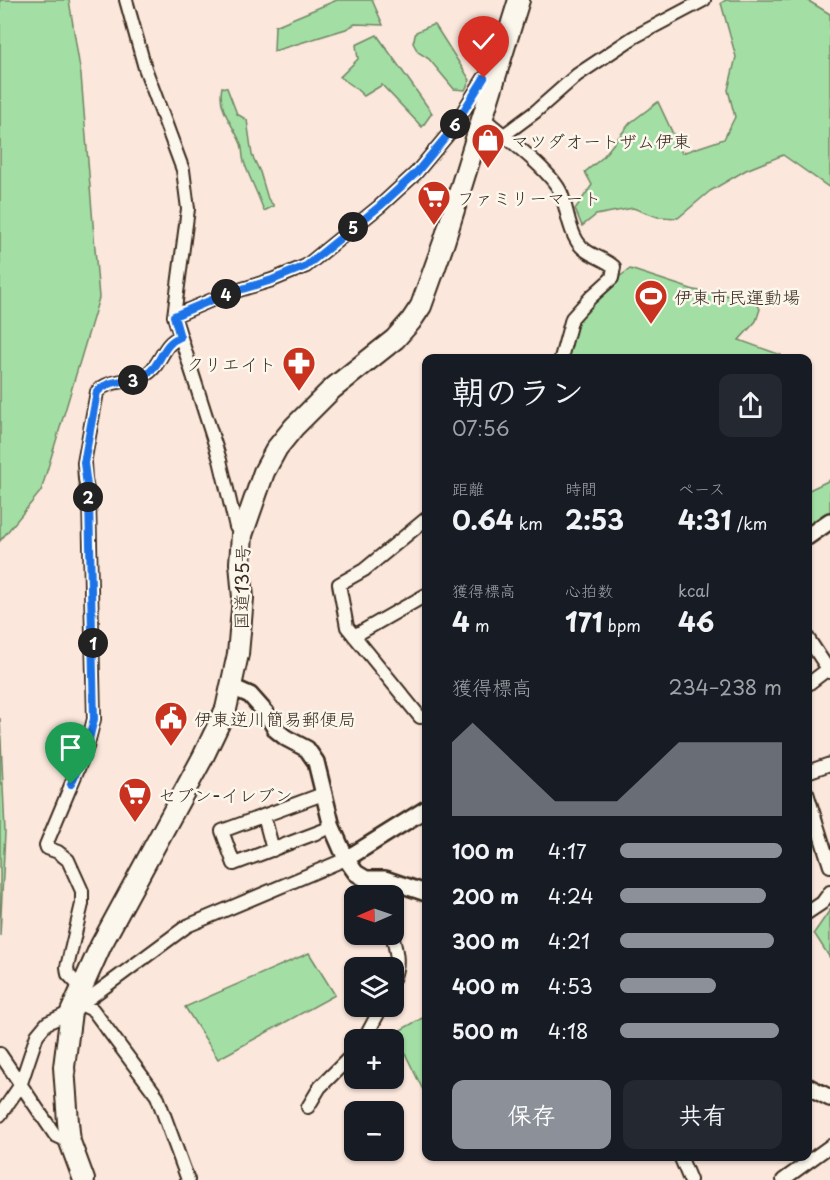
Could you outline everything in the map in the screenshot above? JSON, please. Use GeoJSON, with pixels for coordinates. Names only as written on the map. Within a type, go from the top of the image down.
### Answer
{"type":"FeatureCollection","features":[{"type":"Feature","properties":{"kind":"highway","name":"国道135号"},"geometry":{"type":"LineString","coordinates":[[84,1180],[70,1142],[64,1067],[76,1000],[101,945],[226,710],[238,654],[243,598],[240,563],[242,535],[264,472],[277,448],[294,427],[332,389],[395,339],[421,306],[444,242],[519,0]]}},
{"type":"Feature","properties":{"kind":"street"},"geometry":{"type":"LineString","coordinates":[[126,0],[145,68],[183,170],[188,209],[174,316],[220,460],[236,527],[242,535]]}},
{"type":"Feature","properties":{"kind":"street"},"geometry":{"type":"LineString","coordinates":[[504,135],[587,68],[634,37],[704,0]]}},
{"type":"Feature","properties":{"kind":"street"},"geometry":{"type":"LineString","coordinates":[[174,316],[226,294],[272,280],[306,266],[380,206],[416,173],[451,131],[484,78],[495,77]]}},
{"type":"Feature","properties":{"kind":"street"},"geometry":{"type":"LineString","coordinates":[[482,121],[488,122],[504,135],[553,180],[560,192],[577,242],[592,255],[607,261],[614,267],[612,278],[572,318],[562,354]]}},
{"type":"Feature","properties":{"kind":"street"},"geometry":{"type":"LineString","coordinates":[[180,337],[171,340],[147,374],[135,379],[104,385],[97,392],[84,463],[90,534],[94,719],[87,747],[46,845],[47,849],[58,852],[68,860],[82,891],[82,904],[67,967],[76,1000],[93,1010],[157,1096],[188,1180]]}},
{"type":"Feature","properties":{"kind":"street"},"geometry":{"type":"LineString","coordinates":[[812,534],[830,521]]}},
{"type":"Feature","properties":{"kind":"street"},"geometry":{"type":"LineString","coordinates":[[422,522],[364,570],[339,584],[347,627],[422,717]]}},
{"type":"Feature","properties":{"kind":"street"},"geometry":{"type":"LineString","coordinates":[[354,636],[422,597]]}},
{"type":"Feature","properties":{"kind":"street"},"geometry":{"type":"LineString","coordinates":[[812,645],[829,671],[812,682]]}},
{"type":"Feature","properties":{"kind":"street"},"geometry":{"type":"LineString","coordinates":[[232,687],[250,695],[266,713],[276,730],[307,749],[316,762],[332,827],[346,859],[356,873],[366,879],[385,879],[422,892]]}},
{"type":"Feature","properties":{"kind":"street"},"geometry":{"type":"LineString","coordinates":[[812,770],[830,764]]}},
{"type":"Feature","properties":{"kind":"street"},"geometry":{"type":"LineString","coordinates":[[323,794],[222,831],[234,864],[332,827]]}},
{"type":"Feature","properties":{"kind":"street"},"geometry":{"type":"LineString","coordinates":[[812,808],[830,866]]}},
{"type":"Feature","properties":{"kind":"street"},"geometry":{"type":"LineString","coordinates":[[0,1115],[20,1086],[37,1035],[47,1023],[76,1000],[87,1000],[187,926],[346,859],[422,812]]}},
{"type":"Feature","properties":{"kind":"street"},"geometry":{"type":"LineString","coordinates":[[264,816],[273,850]]}},
{"type":"Feature","properties":{"kind":"street"},"geometry":{"type":"LineString","coordinates":[[378,879],[379,885]]}},
{"type":"Feature","properties":{"kind":"street"},"geometry":{"type":"LineString","coordinates":[[812,910],[822,903],[830,892]]}},
{"type":"Feature","properties":{"kind":"street"},"geometry":{"type":"LineString","coordinates":[[0,1054],[55,1135],[70,1142]]}},
{"type":"Feature","properties":{"kind":"street"},"geometry":{"type":"LineString","coordinates":[[308,1107],[320,1087],[344,1063]]}},
{"type":"Feature","properties":{"kind":"street"},"geometry":{"type":"LineString","coordinates":[[812,1089],[830,1098]]}},
{"type":"Feature","properties":{"kind":"street"},"geometry":{"type":"LineString","coordinates":[[812,1159],[830,1146]]}},
{"type":"Feature","properties":{"kind":"street"},"geometry":{"type":"LineString","coordinates":[[682,1161],[690,1180]]}},
{"type":"Feature","properties":{"kind":"street"},"geometry":{"type":"LineString","coordinates":[[783,1180],[809,1161]]}},
{"type":"Feature","properties":{"kind":"green space"},"geometry":{"type":"Polygon","coordinates":[[[0,0],[69,0],[81,75],[99,298],[41,491],[0,541],[0,0]]]}},
{"type":"Feature","properties":{"kind":"green space"},"geometry":{"type":"Polygon","coordinates":[[[337,0],[372,0],[383,25],[355,24],[346,29],[274,51],[275,26],[337,0]]]}},
{"type":"Feature","properties":{"kind":"green space"},"geometry":{"type":"Polygon","coordinates":[[[726,0],[807,0],[830,14],[830,188],[783,155],[746,170],[710,191],[678,218],[658,217],[633,208],[596,215],[582,226],[575,209],[592,185],[585,172],[602,158],[630,123],[658,102],[682,153],[724,139],[735,117],[728,90],[736,57],[721,3],[726,0]]]}},
{"type":"Feature","properties":{"kind":"green space"},"geometry":{"type":"Polygon","coordinates":[[[435,25],[470,80],[465,90],[454,89],[429,59],[418,52],[413,43],[416,32],[435,25]]]}},
{"type":"Feature","properties":{"kind":"green space"},"geometry":{"type":"Polygon","coordinates":[[[377,35],[432,113],[422,127],[382,85],[364,96],[340,77],[358,59],[356,45],[377,35]]]}},
{"type":"Feature","properties":{"kind":"green space"},"geometry":{"type":"Polygon","coordinates":[[[222,87],[227,88],[237,114],[247,120],[252,155],[268,199],[274,206],[264,211],[244,162],[241,144],[224,109],[222,87]]]}},
{"type":"Feature","properties":{"kind":"green space"},"geometry":{"type":"Polygon","coordinates":[[[630,269],[694,290],[755,300],[760,309],[756,321],[739,340],[778,354],[563,354],[565,341],[591,297],[630,269]]]}},
{"type":"Feature","properties":{"kind":"green space"},"geometry":{"type":"Polygon","coordinates":[[[830,480],[830,518],[812,526],[812,489],[830,480]]]}},
{"type":"Feature","properties":{"kind":"green space"},"geometry":{"type":"Polygon","coordinates":[[[0,718],[5,832],[0,936],[0,718]]]}},
{"type":"Feature","properties":{"kind":"green space"},"geometry":{"type":"Polygon","coordinates":[[[830,910],[830,958],[814,933],[830,910]]]}},
{"type":"Feature","properties":{"kind":"green space"},"geometry":{"type":"Polygon","coordinates":[[[309,953],[335,995],[218,1059],[185,1007],[309,953]]]}},
{"type":"Feature","properties":{"kind":"green space"},"geometry":{"type":"Polygon","coordinates":[[[422,1018],[422,1088],[404,1051],[402,1029],[422,1018]]]}},
{"type":"Feature","properties":{"kind":"place","name":"マツダオートザム伊東"},"geometry":{"type":"Point","coordinates":[488,169]}},
{"type":"Feature","properties":{"kind":"place","name":"ファミリーマート"},"geometry":{"type":"Point","coordinates":[434,226]}},
{"type":"Feature","properties":{"kind":"place","name":"伊東市民運動場"},"geometry":{"type":"Point","coordinates":[651,325]}},
{"type":"Feature","properties":{"kind":"place","name":"クリエイト"},"geometry":{"type":"Point","coordinates":[299,392]}},
{"type":"Feature","properties":{"kind":"place","name":"伊東逆川簡易郵便局"},"geometry":{"type":"Point","coordinates":[171,747]}},
{"type":"Feature","properties":{"kind":"place","name":"セブン-イレブン"},"geometry":{"type":"Point","coordinates":[135,823]}},
{"type":"Feature","properties":{"kind":"route"},"geometry":{"type":"LineString","coordinates":[[71,784],[87,747],[94,719],[89,501],[84,463],[97,392],[104,385],[135,379],[147,374],[171,340],[180,337],[174,316],[226,294],[272,280],[306,266],[380,206],[416,173],[451,131],[484,78]]}}]}
